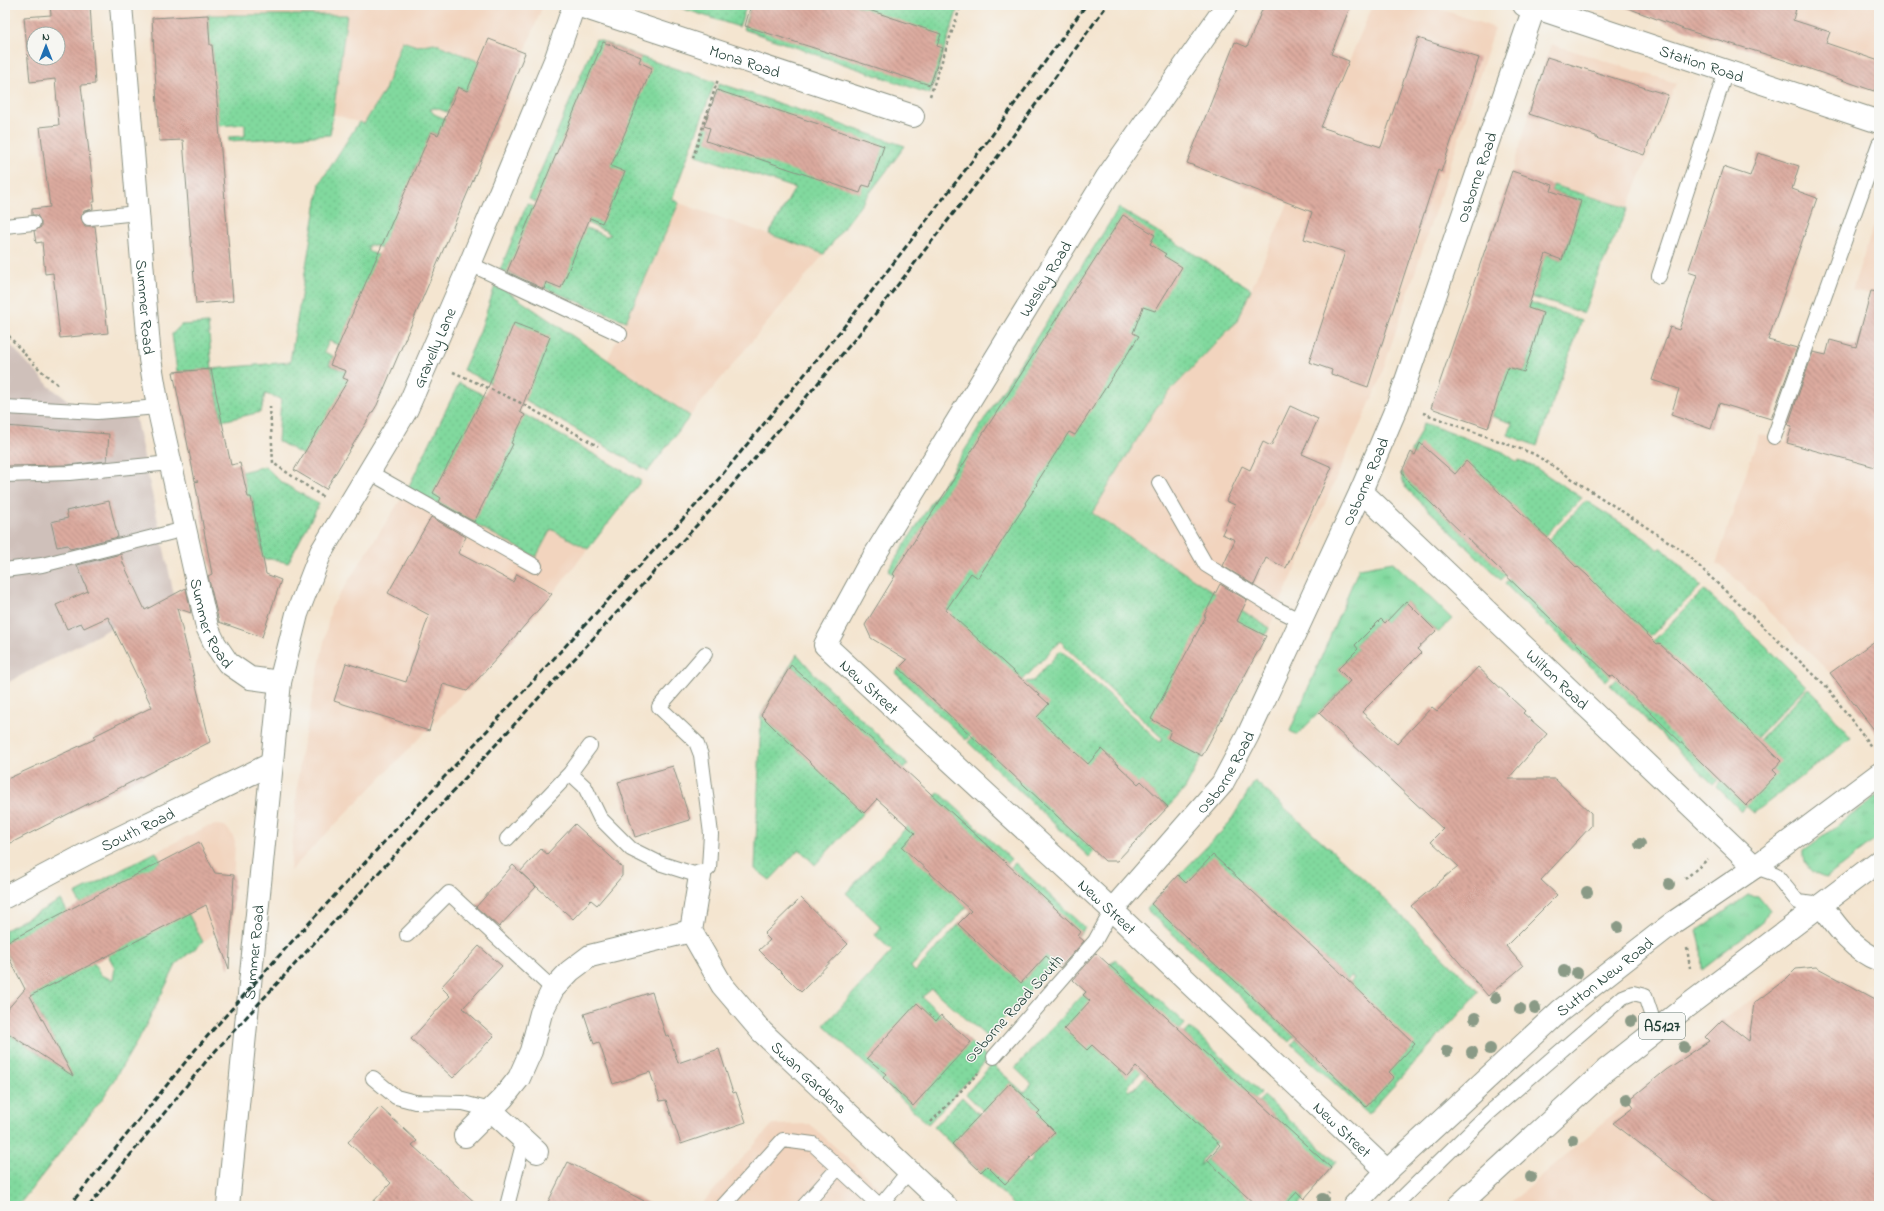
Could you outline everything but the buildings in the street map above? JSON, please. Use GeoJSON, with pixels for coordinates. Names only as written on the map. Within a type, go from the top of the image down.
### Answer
{"type":"FeatureCollection","features":[{"type":"Feature","properties":{"kind":"street","name":"Summer Road"},"geometry":{"type":"LineString","coordinates":[[122,5],[137,213],[150,359],[158,407],[207,627],[215,644],[228,663],[250,678],[280,682],[228,1206]]}},
{"type":"Feature","properties":{"kind":"street","name":"Mona Road"},"geometry":{"type":"LineString","coordinates":[[575,5],[913,116]]}},
{"type":"Feature","properties":{"kind":"street","name":"Gravelly Lane"},"geometry":{"type":"LineString","coordinates":[[280,682],[298,614],[321,552],[407,409],[429,361],[556,58],[575,5]]}},
{"type":"Feature","properties":{"kind":"street","name":"Wesley Road"},"geometry":{"type":"LineString","coordinates":[[825,645],[871,561],[1107,177],[1227,5]]}},
{"type":"Feature","properties":{"kind":"street","name":"Station Road"},"geometry":{"type":"LineString","coordinates":[[1531,6],[1879,122]]}},
{"type":"Feature","properties":{"kind":"street","name":"Osborne Road"},"geometry":{"type":"LineString","coordinates":[[1112,910],[1222,784],[1248,735],[1301,621],[1361,491],[1398,404],[1531,6]]}},
{"type":"Feature","properties":{"kind":"street","name":"Wilton Road"},"geometry":{"type":"LineString","coordinates":[[1361,491],[1755,867]]}},
{"type":"Feature","properties":{"kind":"street","name":"New Street"},"geometry":{"type":"LineString","coordinates":[[825,645],[1112,910],[1386,1170]]}},
{"type":"Feature","properties":{"kind":"street","name":"South Road"},"geometry":{"type":"LineString","coordinates":[[5,897],[88,853],[271,764]]}},
{"type":"Feature","properties":{"kind":"street","name":"Sutton New Road"},"geometry":{"type":"LineString","coordinates":[[1354,1206],[1386,1170],[1560,1011],[1674,922],[1755,867],[1879,774]]}},
{"type":"Feature","properties":{"kind":"street","name":"A5127"},"geometry":{"type":"LineString","coordinates":[[1458,1206],[1606,1070],[1879,861]]}},
{"type":"Feature","properties":{"kind":"street"},"geometry":{"type":"LineString","coordinates":[[465,1136],[503,1098],[519,1078],[530,1051],[541,1013],[553,989],[570,971],[590,956],[691,931],[700,876]]}},
{"type":"Feature","properties":{"kind":"street"},"geometry":{"type":"LineString","coordinates":[[1821,905],[1841,934],[1871,957],[1879,960]]}},
{"type":"Feature","properties":{"kind":"street","name":"Swan Gardens"},"geometry":{"type":"LineString","coordinates":[[691,931],[722,985],[762,1032],[946,1206]]}},
{"type":"Feature","properties":{"kind":"street"},"geometry":{"type":"LineString","coordinates":[[491,1110],[530,1146]]}},
{"type":"Feature","properties":{"kind":"lane"},"geometry":{"type":"LineString","coordinates":[[1659,276],[1726,71]]}},
{"type":"Feature","properties":{"kind":"lane"},"geometry":{"type":"LineString","coordinates":[[1774,437],[1879,144]]}},
{"type":"Feature","properties":{"kind":"lane"},"geometry":{"type":"LineString","coordinates":[[89,218],[137,213]]}},
{"type":"Feature","properties":{"kind":"lane"},"geometry":{"type":"LineString","coordinates":[[5,226],[33,223]]}},
{"type":"Feature","properties":{"kind":"lane"},"geometry":{"type":"LineString","coordinates":[[470,264],[620,334]]}},
{"type":"Feature","properties":{"kind":"lane"},"geometry":{"type":"LineString","coordinates":[[5,407],[97,412],[158,407]]}},
{"type":"Feature","properties":{"kind":"lane"},"geometry":{"type":"LineString","coordinates":[[5,475],[69,473],[170,463]]}},
{"type":"Feature","properties":{"kind":"lane"},"geometry":{"type":"LineString","coordinates":[[369,472],[535,566]]}},
{"type":"Feature","properties":{"kind":"lane"},"geometry":{"type":"LineString","coordinates":[[1159,483],[1206,565],[1277,609],[1301,621]]}},
{"type":"Feature","properties":{"kind":"lane"},"geometry":{"type":"LineString","coordinates":[[5,570],[42,565],[185,529]]}},
{"type":"Feature","properties":{"kind":"lane"},"geometry":{"type":"LineString","coordinates":[[570,773],[585,787],[600,818],[631,849],[659,863],[700,876],[708,868],[711,834],[701,755],[696,742],[659,707],[705,654]]}},
{"type":"Feature","properties":{"kind":"lane"},"geometry":{"type":"LineString","coordinates":[[507,839],[570,773],[590,746]]}},
{"type":"Feature","properties":{"kind":"lane"},"geometry":{"type":"LineString","coordinates":[[1755,867],[1775,874],[1798,902],[1821,905]]}},
{"type":"Feature","properties":{"kind":"lane"},"geometry":{"type":"LineString","coordinates":[[407,935],[450,893],[553,989]]}},
{"type":"Feature","properties":{"kind":"lane","name":"Osborne Road South"},"geometry":{"type":"LineString","coordinates":[[994,1057],[1095,940],[1112,910]]}},
{"type":"Feature","properties":{"kind":"lane"},"geometry":{"type":"LineString","coordinates":[[1394,1206],[1489,1113],[1623,997],[1633,993],[1645,996],[1651,1014],[1646,1039]]}},
{"type":"Feature","properties":{"kind":"lane"},"geometry":{"type":"LineString","coordinates":[[374,1078],[396,1097],[415,1102],[463,1102],[491,1110]]}},
{"type":"Feature","properties":{"kind":"lane"},"geometry":{"type":"LineString","coordinates":[[723,1206],[783,1140],[813,1144],[880,1206],[909,1170]]}},
{"type":"Feature","properties":{"kind":"lane"},"geometry":{"type":"LineString","coordinates":[[507,1206],[530,1146]]}},
{"type":"Feature","properties":{"kind":"lane"},"geometry":{"type":"LineString","coordinates":[[804,1206],[838,1168]]}},
{"type":"Feature","properties":{"kind":"path"},"geometry":{"type":"LineString","coordinates":[[913,116],[930,98],[961,5]]}},
{"type":"Feature","properties":{"kind":"path"},"geometry":{"type":"LineString","coordinates":[[693,158],[726,54]]}},
{"type":"Feature","properties":{"kind":"path"},"geometry":{"type":"LineString","coordinates":[[5,331],[18,347],[50,379],[62,387]]}},
{"type":"Feature","properties":{"kind":"path"},"geometry":{"type":"LineString","coordinates":[[429,361],[519,402],[598,446]]}},
{"type":"Feature","properties":{"kind":"path"},"geometry":{"type":"LineString","coordinates":[[1398,404],[1534,454],[1683,551],[1827,687],[1875,752]]}},
{"type":"Feature","properties":{"kind":"path"},"geometry":{"type":"LineString","coordinates":[[270,406],[273,463],[345,511]]}},
{"type":"Feature","properties":{"kind":"path","name":"Osborne Road South"},"geometry":{"type":"LineString","coordinates":[[931,1122],[994,1057]]}},
{"type":"Feature","properties":{"kind":"shaded area"},"geometry":{"type":"Polygon","coordinates":[[[151,5],[543,5],[515,77],[434,43],[417,46],[402,41],[385,90],[364,124],[333,114],[347,18],[208,15],[152,18],[151,5]]]}},
{"type":"Feature","properties":{"kind":"shaded area"},"geometry":{"type":"Polygon","coordinates":[[[1373,5],[1429,5],[1495,28],[1378,385],[1269,628],[1092,513],[1156,408],[1171,390],[1238,320],[1373,5]]]}},
{"type":"Feature","properties":{"kind":"shaded area"},"geometry":{"type":"Polygon","coordinates":[[[1698,5],[1879,5],[1879,91],[1874,91],[1722,40],[1695,34],[1698,5]]]}},
{"type":"Feature","properties":{"kind":"shaded area"},"geometry":{"type":"Polygon","coordinates":[[[1551,44],[1676,83],[1628,208],[1512,171],[1551,44]]]}},
{"type":"Feature","properties":{"kind":"shaded area"},"geometry":{"type":"Polygon","coordinates":[[[679,203],[824,254],[690,416],[608,359],[679,203]]]}},
{"type":"Feature","properties":{"kind":"shaded area"},"geometry":{"type":"Polygon","coordinates":[[[1879,210],[1879,296],[1852,290],[1879,210]]]}},
{"type":"Feature","properties":{"kind":"shaded area"},"geometry":{"type":"Polygon","coordinates":[[[5,339],[50,387],[84,412],[134,411],[174,595],[5,684],[5,339]]]}},
{"type":"Feature","properties":{"kind":"shaded area"},"geometry":{"type":"Polygon","coordinates":[[[1759,434],[1879,468],[1879,719],[1871,726],[1830,673],[1725,568],[1716,564],[1759,434]]]}},
{"type":"Feature","properties":{"kind":"shaded area"},"geometry":{"type":"Polygon","coordinates":[[[408,488],[536,557],[551,529],[588,549],[500,655],[290,871],[300,758],[331,608],[408,488]]]}},
{"type":"Feature","properties":{"kind":"shaded area"},"geometry":{"type":"Polygon","coordinates":[[[217,825],[225,826],[235,841],[232,921],[203,942],[156,852],[206,827],[217,825]]]}},
{"type":"Feature","properties":{"kind":"shaded area"},"geometry":{"type":"Polygon","coordinates":[[[1816,967],[1879,1001],[1879,1206],[1507,1206],[1722,1020],[1796,969],[1816,967]]]}},
{"type":"Feature","properties":{"kind":"shaded area"},"geometry":{"type":"Polygon","coordinates":[[[810,1124],[899,1206],[700,1206],[772,1125],[810,1124]]]}},
{"type":"Feature","properties":{"kind":"green space"},"geometry":{"type":"Polygon","coordinates":[[[672,5],[747,5],[739,27],[672,5]]]}},
{"type":"Feature","properties":{"kind":"green space"},"geometry":{"type":"Polygon","coordinates":[[[751,5],[959,5],[930,94],[743,29],[751,5]]]}},
{"type":"Feature","properties":{"kind":"green space"},"geometry":{"type":"Polygon","coordinates":[[[208,15],[347,15],[330,135],[229,141],[229,137],[245,136],[245,124],[204,127],[218,112],[216,89],[201,89],[214,69],[212,45],[196,46],[195,31],[209,30],[208,15]]]}},
{"type":"Feature","properties":{"kind":"green space"},"geometry":{"type":"Polygon","coordinates":[[[596,39],[641,57],[715,82],[672,199],[679,203],[626,321],[500,270],[527,204],[606,236],[611,235],[606,231],[529,199],[596,39]]]}},
{"type":"Feature","properties":{"kind":"green space"},"geometry":{"type":"Polygon","coordinates":[[[402,41],[417,46],[434,43],[480,62],[468,91],[458,87],[450,105],[455,115],[436,108],[430,109],[434,114],[455,123],[449,139],[431,132],[426,143],[438,165],[420,157],[412,175],[430,182],[423,198],[405,190],[397,209],[415,217],[398,256],[374,245],[368,245],[368,251],[380,256],[371,319],[353,312],[345,331],[355,352],[329,341],[324,352],[333,356],[329,365],[346,371],[343,378],[381,394],[303,455],[278,441],[281,400],[276,397],[265,394],[261,412],[222,421],[211,369],[177,372],[172,334],[181,325],[208,323],[212,369],[290,362],[320,183],[359,122],[364,124],[385,90],[402,41]]]}},
{"type":"Feature","properties":{"kind":"green space"},"geometry":{"type":"Polygon","coordinates":[[[719,83],[905,146],[824,254],[769,234],[795,188],[696,155],[719,83]]]}},
{"type":"Feature","properties":{"kind":"green space"},"geometry":{"type":"Polygon","coordinates":[[[1553,185],[1628,208],[1596,278],[1584,313],[1518,293],[1520,286],[1534,290],[1542,268],[1532,249],[1562,260],[1570,237],[1539,227],[1573,224],[1581,201],[1551,191],[1553,185]]]}},
{"type":"Feature","properties":{"kind":"green space"},"geometry":{"type":"Polygon","coordinates":[[[1119,208],[1251,289],[1238,320],[1171,390],[1156,408],[1092,513],[1269,628],[1185,789],[1168,807],[1150,791],[1089,857],[968,742],[1026,682],[1033,681],[1061,650],[1160,742],[1163,739],[1060,641],[966,740],[895,673],[953,613],[888,571],[1119,208]]]}},
{"type":"Feature","properties":{"kind":"green space"},"geometry":{"type":"Polygon","coordinates":[[[495,286],[508,292],[690,416],[648,471],[522,398],[463,370],[479,334],[495,286]]]}},
{"type":"Feature","properties":{"kind":"green space"},"geometry":{"type":"Polygon","coordinates":[[[1515,297],[1582,320],[1537,446],[1508,435],[1512,423],[1477,411],[1494,362],[1524,372],[1543,314],[1513,303],[1515,297]]]}},
{"type":"Feature","properties":{"kind":"green space"},"geometry":{"type":"Polygon","coordinates":[[[459,383],[525,415],[641,481],[588,549],[551,529],[536,557],[408,488],[459,383]]]}},
{"type":"Feature","properties":{"kind":"green space"},"geometry":{"type":"Polygon","coordinates":[[[1424,423],[1503,452],[1517,462],[1519,460],[1536,468],[1582,498],[1501,580],[1405,487],[1401,474],[1424,423]]]}},
{"type":"Feature","properties":{"kind":"green space"},"geometry":{"type":"Polygon","coordinates":[[[265,466],[281,482],[319,504],[288,563],[273,559],[246,559],[245,553],[262,549],[256,523],[241,526],[239,518],[255,515],[252,497],[235,500],[245,484],[242,472],[265,466]]]}},
{"type":"Feature","properties":{"kind":"green space"},"geometry":{"type":"Polygon","coordinates":[[[1586,501],[1646,539],[1658,550],[1661,547],[1701,586],[1606,681],[1505,584],[1586,501]]]}},
{"type":"Feature","properties":{"kind":"green space"},"geometry":{"type":"Polygon","coordinates":[[[1393,562],[1452,619],[1438,633],[1406,601],[1385,623],[1381,619],[1355,645],[1358,649],[1338,669],[1350,681],[1297,735],[1290,731],[1359,568],[1393,562]]]}},
{"type":"Feature","properties":{"kind":"green space"},"geometry":{"type":"Polygon","coordinates":[[[1704,590],[1767,647],[1806,686],[1713,784],[1610,685],[1704,590]]]}},
{"type":"Feature","properties":{"kind":"green space"},"geometry":{"type":"Polygon","coordinates":[[[797,654],[816,676],[908,764],[815,865],[799,849],[770,880],[755,869],[761,715],[797,654]]]}},
{"type":"Feature","properties":{"kind":"green space"},"geometry":{"type":"Polygon","coordinates":[[[1808,688],[1820,700],[1851,738],[1754,813],[1746,806],[1741,811],[1716,786],[1808,688]]]}},
{"type":"Feature","properties":{"kind":"green space"},"geometry":{"type":"Polygon","coordinates":[[[1255,781],[1369,884],[1479,992],[1368,1114],[1292,1044],[1354,978],[1351,976],[1289,1042],[1146,909],[1228,825],[1255,781]]]}},
{"type":"Feature","properties":{"kind":"green space"},"geometry":{"type":"Polygon","coordinates":[[[939,792],[1011,859],[911,967],[915,972],[1015,863],[1085,928],[987,1037],[932,989],[922,997],[988,1059],[928,1124],[824,1025],[892,951],[875,935],[881,927],[846,893],[939,792]]]}},
{"type":"Feature","properties":{"kind":"green space"},"geometry":{"type":"Polygon","coordinates":[[[1879,795],[1879,837],[1826,878],[1812,871],[1806,864],[1804,850],[1879,795]]]}},
{"type":"Feature","properties":{"kind":"green space"},"geometry":{"type":"Polygon","coordinates":[[[156,852],[203,942],[177,963],[142,1033],[103,1098],[18,1206],[5,1206],[5,1031],[64,1070],[67,1065],[5,950],[5,930],[61,900],[100,975],[113,980],[115,968],[75,894],[156,852]]]}},
{"type":"Feature","properties":{"kind":"green space"},"geometry":{"type":"Polygon","coordinates":[[[1748,895],[1758,896],[1769,910],[1762,923],[1702,970],[1701,946],[1697,931],[1748,895]]]}},
{"type":"Feature","properties":{"kind":"green space"},"geometry":{"type":"Polygon","coordinates":[[[1115,959],[1185,1024],[1129,1085],[1128,1090],[1134,1089],[1190,1028],[1261,1093],[1229,1126],[1202,1160],[1200,1166],[1264,1096],[1336,1162],[1297,1206],[1015,1206],[934,1127],[962,1097],[1029,1164],[1033,1159],[966,1094],[992,1064],[1024,1093],[1032,1084],[1015,1068],[1115,959]]]}},
{"type":"Feature","properties":{"kind":"railway"},"geometry":{"type":"LineString","coordinates":[[69,1206],[196,1049],[286,948],[707,493],[851,318],[990,138],[1086,5]]}},
{"type":"Feature","properties":{"kind":"railway"},"geometry":{"type":"LineString","coordinates":[[89,1206],[208,1059],[718,502],[865,327],[1005,147],[1107,5]]}}]}
